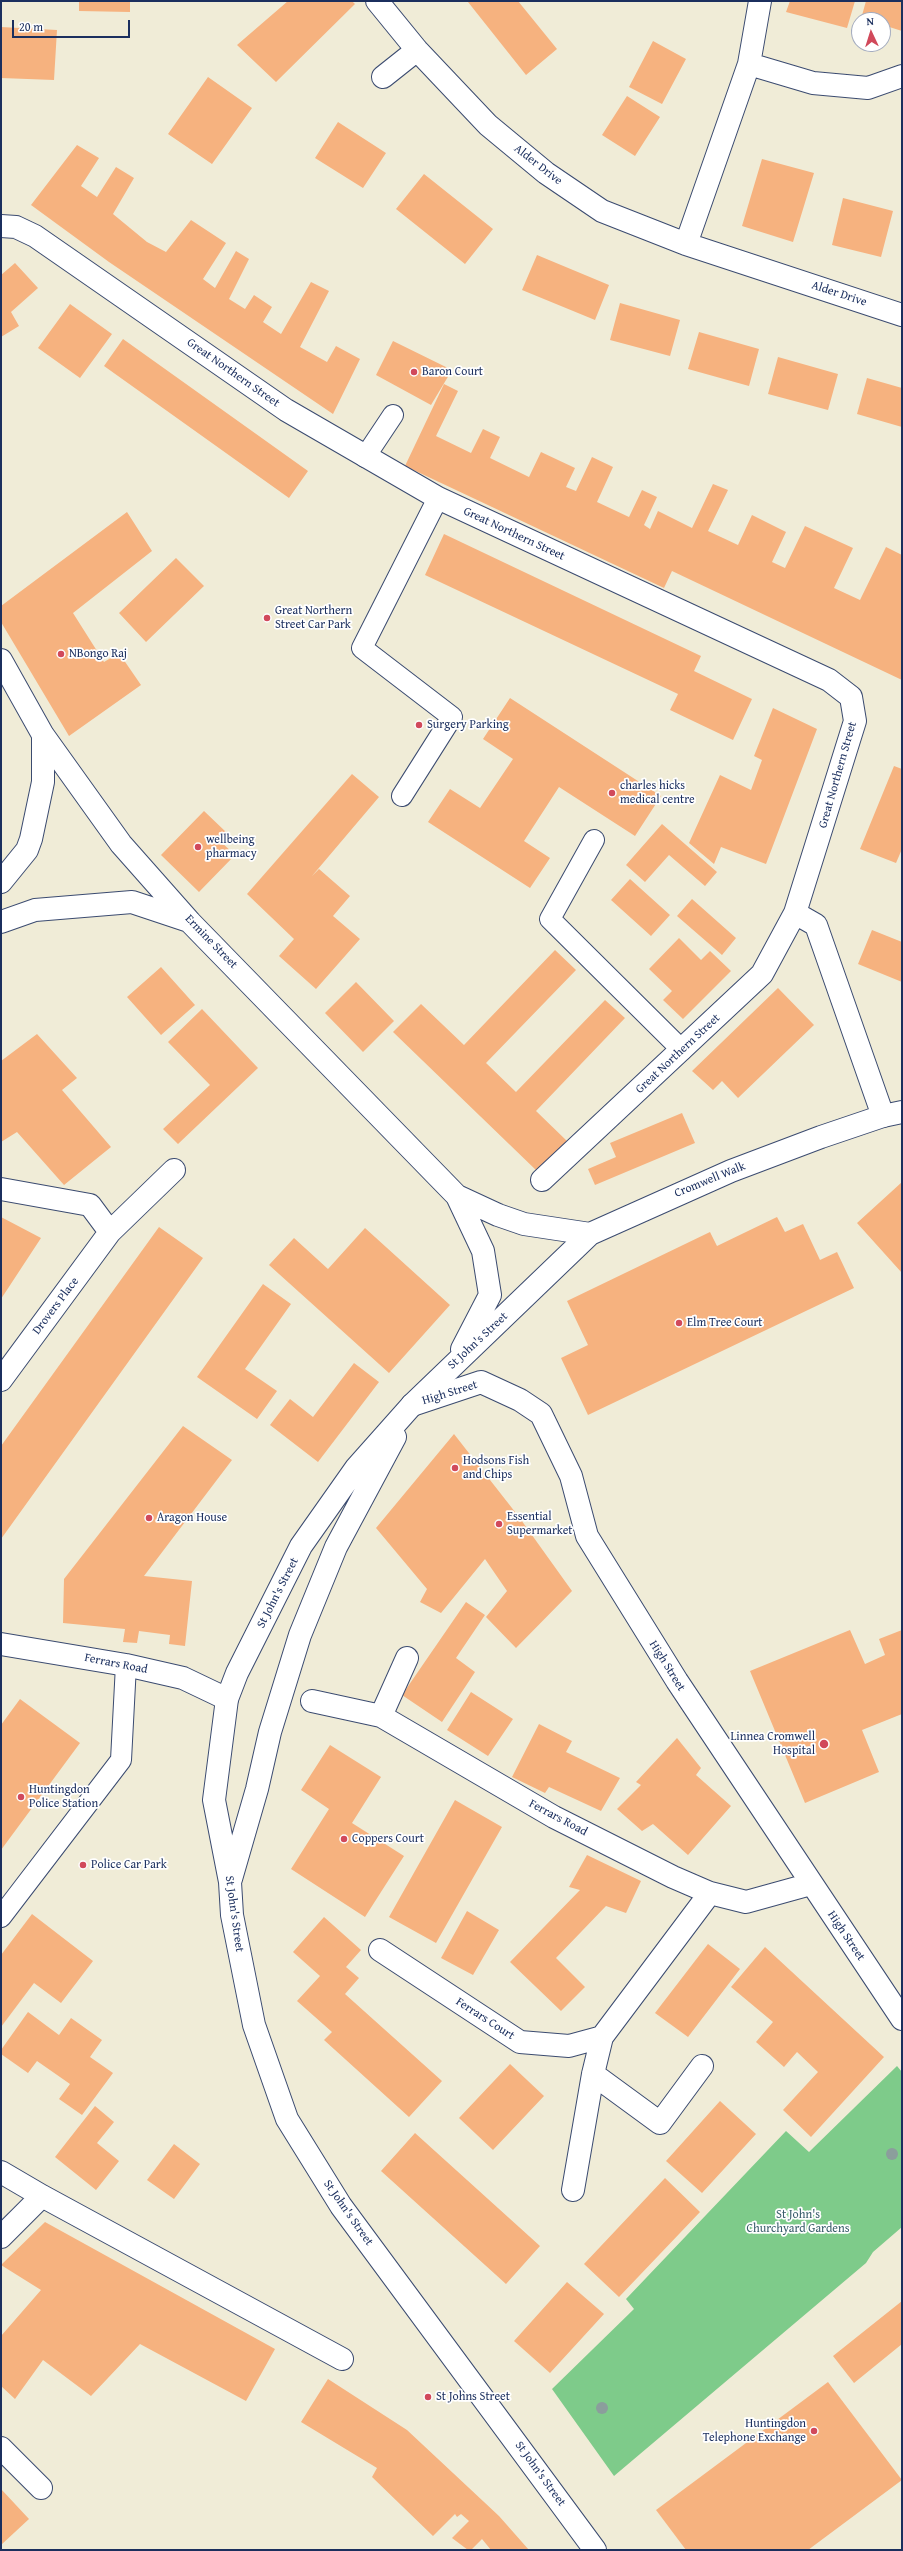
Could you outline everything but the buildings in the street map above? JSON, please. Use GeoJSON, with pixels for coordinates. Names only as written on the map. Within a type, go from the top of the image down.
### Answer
{"type":"FeatureCollection","features":[{"type":"Feature","properties":{"kind":"street","name":"Alder Drive"},"geometry":{"type":"LineString","coordinates":[[377,1],[417,50],[488,125],[546,173],[602,211],[686,244],[902,315]]}},
{"type":"Feature","properties":{"kind":"street"},"geometry":{"type":"LineString","coordinates":[[686,244],[750,64],[760,1]]}},
{"type":"Feature","properties":{"kind":"street"},"geometry":{"type":"LineString","coordinates":[[383,77],[417,50]]}},
{"type":"Feature","properties":{"kind":"street"},"geometry":{"type":"LineString","coordinates":[[750,64],[813,83],[860,88],[868,88],[902,76]]}},
{"type":"Feature","properties":{"kind":"street","name":"Great Northern Street"},"geometry":{"type":"LineString","coordinates":[[1,226],[16,227],[35,236],[286,410],[438,498],[829,680],[851,697],[855,721],[853,729],[795,913],[762,974],[542,1180]]}},
{"type":"Feature","properties":{"kind":"street","name":"Ermine Street"},"geometry":{"type":"LineString","coordinates":[[1,660],[43,736],[121,844],[190,922],[457,1196],[482,1251],[490,1295],[455,1363]]}},
{"type":"Feature","properties":{"kind":"street"},"geometry":{"type":"LineString","coordinates":[[1,882],[27,850],[31,840],[43,782],[43,736]]}},
{"type":"Feature","properties":{"kind":"street"},"geometry":{"type":"LineString","coordinates":[[1,922],[35,910],[132,902],[190,922]]}},
{"type":"Feature","properties":{"kind":"street"},"geometry":{"type":"LineString","coordinates":[[795,913],[816,925],[892,1114]]}},
{"type":"Feature","properties":{"kind":"street","name":"Cromwell Walk"},"geometry":{"type":"LineString","coordinates":[[538,1285],[590,1234],[731,1170],[892,1114]]}},
{"type":"Feature","properties":{"kind":"street","name":"Drovers Place"},"geometry":{"type":"LineString","coordinates":[[1,1380],[110,1232],[174,1170]]}},
{"type":"Feature","properties":{"kind":"street"},"geometry":{"type":"LineString","coordinates":[[1,1189],[90,1206],[110,1232]]}},
{"type":"Feature","properties":{"kind":"street","name":"Ermine Street"},"geometry":{"type":"LineString","coordinates":[[457,1196],[498,1215],[524,1224],[590,1234]]}},
{"type":"Feature","properties":{"kind":"street","name":"St John's Street"},"geometry":{"type":"LineString","coordinates":[[538,1285],[412,1405],[356,1468],[301,1546],[237,1673],[227,1699],[214,1800],[230,1882],[232,1915],[254,2025],[288,2119],[341,2206],[595,2550]]}},
{"type":"Feature","properties":{"kind":"street","name":"High Street"},"geometry":{"type":"LineString","coordinates":[[412,1405],[481,1382],[520,1400],[541,1414],[571,1476],[587,1536],[676,1681],[902,2019]]}},
{"type":"Feature","properties":{"kind":"street"},"geometry":{"type":"LineString","coordinates":[[230,1882],[257,1789],[270,1732],[300,1634],[336,1546],[412,1405]]}},
{"type":"Feature","properties":{"kind":"street","name":"Ferrars Road"},"geometry":{"type":"LineString","coordinates":[[1,1644],[126,1665],[191,1680],[227,1699]]}},
{"type":"Feature","properties":{"kind":"street"},"geometry":{"type":"LineString","coordinates":[[381,1716],[407,1658]]}},
{"type":"Feature","properties":{"kind":"street","name":"Ferrars Road"},"geometry":{"type":"LineString","coordinates":[[312,1701],[381,1716],[554,1817],[673,1877],[710,1893],[746,1902],[811,1884]]}},
{"type":"Feature","properties":{"kind":"street"},"geometry":{"type":"LineString","coordinates":[[573,2190],[593,2074],[602,2037],[710,1893]]}},
{"type":"Feature","properties":{"kind":"street","name":"Ferrars Court"},"geometry":{"type":"LineString","coordinates":[[380,1950],[520,2042],[569,2046],[602,2037]]}},
{"type":"Feature","properties":{"kind":"street"},"geometry":{"type":"LineString","coordinates":[[593,2074],[660,2123],[702,2066]]}},
{"type":"Feature","properties":{"kind":"street"},"geometry":{"type":"LineString","coordinates":[[1,2172],[42,2196],[342,2359]]}},
{"type":"Feature","properties":{"kind":"street"},"geometry":{"type":"LineString","coordinates":[[1,2237],[42,2196]]}},
{"type":"Feature","properties":{"kind":"street"},"geometry":{"type":"LineString","coordinates":[[1,2448],[42,2488]]}},
{"type":"Feature","properties":{"kind":"lane"},"geometry":{"type":"LineString","coordinates":[[365,457],[393,414]]}},
{"type":"Feature","properties":{"kind":"lane"},"geometry":{"type":"LineString","coordinates":[[402,796],[452,717],[362,648],[438,498]]}},
{"type":"Feature","properties":{"kind":"lane"},"geometry":{"type":"LineString","coordinates":[[594,840],[550,919],[682,1050]]}},
{"type":"Feature","properties":{"kind":"lane"},"geometry":{"type":"LineString","coordinates":[[1,1917],[122,1760],[126,1665]]}},
{"type":"Feature","properties":{"kind":"green space","name":"St John's Churchyard Gardens"},"geometry":{"type":"Polygon","coordinates":[[[897,2066],[902,2072],[902,2227],[873,2252],[866,2263],[614,2476],[552,2389],[634,2309],[626,2299],[786,2131],[809,2152],[897,2066]]]}},
{"type":"Feature","properties":{"kind":"place","name":"Baron Court"},"geometry":{"type":"Point","coordinates":[414,372]}},
{"type":"Feature","properties":{"kind":"place","name":"Great Northern Street Car Park"},"geometry":{"type":"Point","coordinates":[267,618]}},
{"type":"Feature","properties":{"kind":"place","name":"NBongo Raj"},"geometry":{"type":"Point","coordinates":[61,654]}},
{"type":"Feature","properties":{"kind":"place","name":"Surgery Parking"},"geometry":{"type":"Point","coordinates":[419,725]}},
{"type":"Feature","properties":{"kind":"place","name":"charles hicks medical centre"},"geometry":{"type":"Point","coordinates":[612,793]}},
{"type":"Feature","properties":{"kind":"place","name":"wellbeing pharmacy"},"geometry":{"type":"Point","coordinates":[198,847]}},
{"type":"Feature","properties":{"kind":"place","name":"Elm Tree Court"},"geometry":{"type":"Point","coordinates":[679,1323]}},
{"type":"Feature","properties":{"kind":"place","name":"Hodsons Fish and Chips"},"geometry":{"type":"Point","coordinates":[455,1468]}},
{"type":"Feature","properties":{"kind":"place","name":"Aragon House"},"geometry":{"type":"Point","coordinates":[149,1518]}},
{"type":"Feature","properties":{"kind":"place","name":"Essential Supermarket"},"geometry":{"type":"Point","coordinates":[499,1524]}},
{"type":"Feature","properties":{"kind":"place","name":"Linnea Cromwell Hospital"},"geometry":{"type":"Point","coordinates":[824,1744]}},
{"type":"Feature","properties":{"kind":"place","name":"Huntingdon Police Station"},"geometry":{"type":"Point","coordinates":[21,1797]}},
{"type":"Feature","properties":{"kind":"place","name":"Coppers Court"},"geometry":{"type":"Point","coordinates":[344,1839]}},
{"type":"Feature","properties":{"kind":"place","name":"Police Car Park"},"geometry":{"type":"Point","coordinates":[83,1865]}},
{"type":"Feature","properties":{"kind":"place","name":"St Johns Street"},"geometry":{"type":"Point","coordinates":[428,2397]}},
{"type":"Feature","properties":{"kind":"place","name":"Huntingdon Telephone Exchange"},"geometry":{"type":"Point","coordinates":[814,2431]}}]}
